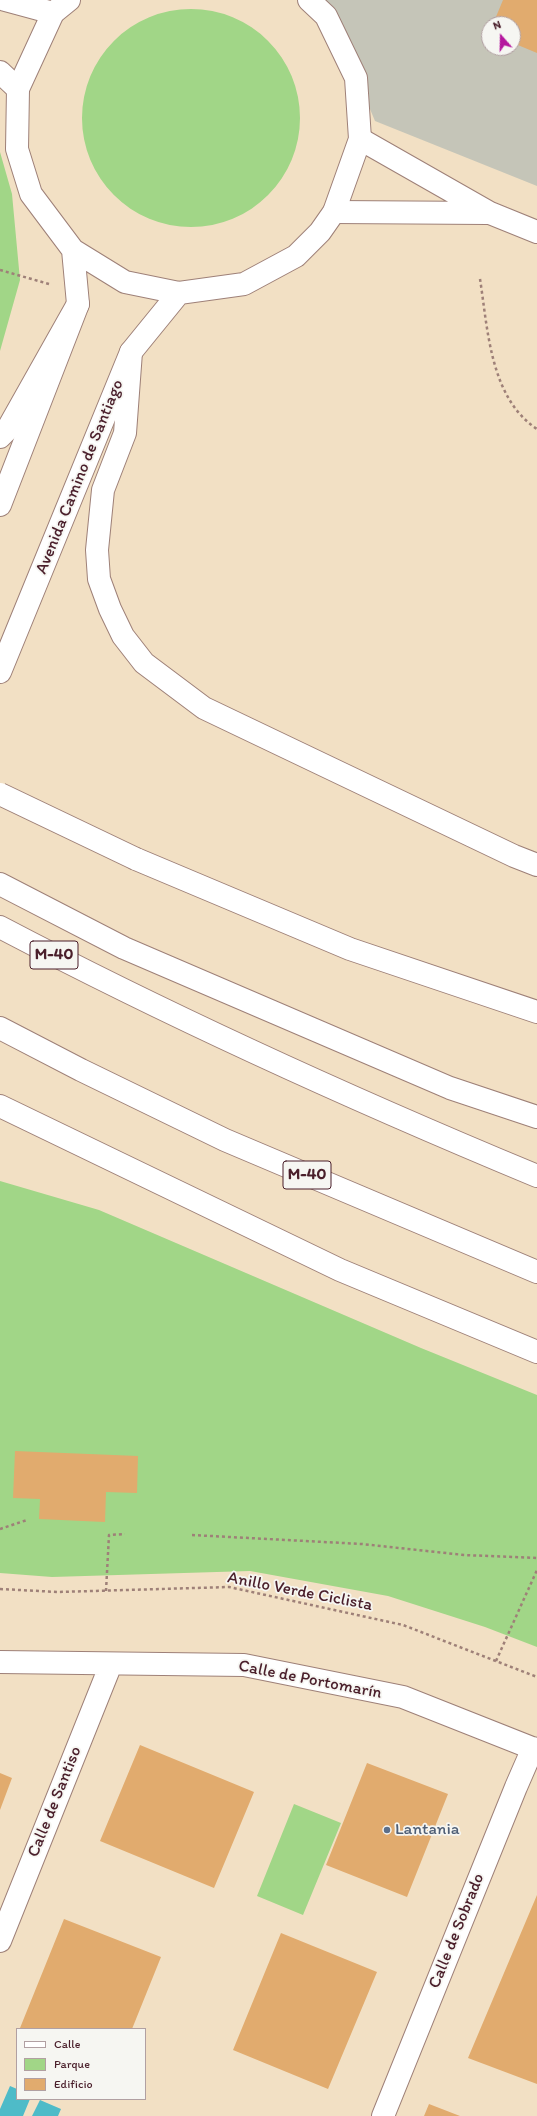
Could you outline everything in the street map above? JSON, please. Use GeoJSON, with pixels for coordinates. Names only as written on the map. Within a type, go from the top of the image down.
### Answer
{"type":"FeatureCollection","features":[{"type":"Feature","properties":{"kind":"main road"},"geometry":{"type":"LineString","coordinates":[[5,0],[61,7],[18,89],[17,149],[31,194],[73,250],[125,282],[179,293],[244,284],[296,256],[320,232],[334,212],[360,139],[356,78],[326,16],[309,0]]}},
{"type":"Feature","properties":{"kind":"main road"},"geometry":{"type":"LineString","coordinates":[[0,72],[18,89]]}},
{"type":"Feature","properties":{"kind":"main road"},"geometry":{"type":"LineString","coordinates":[[360,139],[490,213],[537,232]]}},
{"type":"Feature","properties":{"kind":"main road"},"geometry":{"type":"LineString","coordinates":[[334,212],[490,213]]}},
{"type":"Feature","properties":{"kind":"main road"},"geometry":{"type":"LineString","coordinates":[[0,504],[78,297],[73,250]]}},
{"type":"Feature","properties":{"kind":"main road","name":"Avenida Camino de Santiago"},"geometry":{"type":"LineString","coordinates":[[0,672],[131,352],[179,293]]}},
{"type":"Feature","properties":{"kind":"main road"},"geometry":{"type":"LineString","coordinates":[[0,437],[7,430],[78,297]]}},
{"type":"Feature","properties":{"kind":"main road"},"geometry":{"type":"LineString","coordinates":[[131,352],[125,433],[103,490],[97,550],[100,579],[110,609],[123,636],[144,663],[204,708],[514,856],[537,865]]}},
{"type":"Feature","properties":{"kind":"main road"},"geometry":{"type":"LineString","coordinates":[[0,794],[136,858],[350,949],[537,1012]]}},
{"type":"Feature","properties":{"kind":"main road"},"geometry":{"type":"LineString","coordinates":[[0,884],[124,948],[450,1088],[537,1117]]}},
{"type":"Feature","properties":{"kind":"main road","name":"M-40"},"geometry":{"type":"LineString","coordinates":[[0,927],[107,983],[243,1048],[416,1126],[537,1176]]}},
{"type":"Feature","properties":{"kind":"main road","name":"M-40"},"geometry":{"type":"LineString","coordinates":[[0,1028],[81,1070],[225,1140],[537,1272]]}},
{"type":"Feature","properties":{"kind":"main road"},"geometry":{"type":"LineString","coordinates":[[0,1106],[75,1144],[340,1270],[537,1352]]}},
{"type":"Feature","properties":{"kind":"main road","name":"Calle de Portomarín"},"geometry":{"type":"LineString","coordinates":[[0,1662],[244,1665],[403,1697],[535,1749]]}},
{"type":"Feature","properties":{"kind":"main road","name":"Calle de Santiso"},"geometry":{"type":"LineString","coordinates":[[0,1941],[111,1664]]}},
{"type":"Feature","properties":{"kind":"main road","name":"Calle de Sobrado"},"geometry":{"type":"LineString","coordinates":[[383,2116],[513,1793],[535,1749]]}},
{"type":"Feature","properties":{"kind":"path"},"geometry":{"type":"LineString","coordinates":[[0,270],[78,297]]}},
{"type":"Feature","properties":{"kind":"path"},"geometry":{"type":"LineString","coordinates":[[480,279],[492,354],[500,377],[510,400],[526,422],[537,429]]}},
{"type":"Feature","properties":{"kind":"path"},"geometry":{"type":"LineString","coordinates":[[0,1529],[27,1520]]}},
{"type":"Feature","properties":{"kind":"path"},"geometry":{"type":"LineString","coordinates":[[106,1591],[109,1535],[125,1534]]}},
{"type":"Feature","properties":{"kind":"path"},"geometry":{"type":"LineString","coordinates":[[192,1535],[362,1544],[464,1555],[537,1558]]}},
{"type":"Feature","properties":{"kind":"path"},"geometry":{"type":"LineString","coordinates":[[496,1661],[537,1570]]}},
{"type":"Feature","properties":{"kind":"path","name":"Anillo Verde Ciclista"},"geometry":{"type":"LineString","coordinates":[[0,1588],[58,1592],[229,1587],[403,1625],[537,1677]]}},
{"type":"Feature","properties":{"kind":"shaded area"},"geometry":{"type":"Polygon","coordinates":[[[308,0],[537,0],[537,186],[375,121],[330,13],[308,0]]]}},
{"type":"Feature","properties":{"kind":"green space"},"geometry":{"type":"Polygon","coordinates":[[[191,9],[222,14],[233,18],[242,22],[268,41],[287,67],[291,76],[295,87],[300,118],[295,149],[291,160],[287,169],[268,195],[242,214],[233,218],[222,222],[191,227],[160,222],[149,218],[140,214],[114,195],[95,169],[91,160],[87,149],[82,118],[87,87],[91,76],[95,67],[114,41],[140,22],[149,18],[160,14],[191,9]]]}},
{"type":"Feature","properties":{"kind":"green space"},"geometry":{"type":"Polygon","coordinates":[[[0,152],[12,194],[20,280],[0,351],[0,152]]]}},
{"type":"Feature","properties":{"kind":"green space"},"geometry":{"type":"Polygon","coordinates":[[[0,1181],[99,1210],[421,1348],[537,1395],[537,1647],[485,1627],[388,1596],[250,1571],[52,1577],[0,1573],[0,1181]]]}},
{"type":"Feature","properties":{"kind":"green space"},"geometry":{"type":"Polygon","coordinates":[[[294,1804],[341,1823],[303,1915],[257,1896],[294,1804]]]}},
{"type":"Feature","properties":{"kind":"water"},"geometry":{"type":"Polygon","coordinates":[[[10,2086],[16,2089],[16,2100],[30,2100],[23,2116],[0,2116],[0,2109],[10,2086]]]}},
{"type":"Feature","properties":{"kind":"water"},"geometry":{"type":"Polygon","coordinates":[[[40,2100],[61,2109],[58,2116],[32,2116],[40,2100]]]}},
{"type":"Feature","properties":{"kind":"building"},"geometry":{"type":"Polygon","coordinates":[[[503,0],[537,0],[537,53],[521,46],[521,16],[496,16],[503,0]]]}},
{"type":"Feature","properties":{"kind":"building"},"geometry":{"type":"Polygon","coordinates":[[[15,1451],[138,1456],[137,1493],[106,1492],[105,1522],[39,1519],[40,1499],[13,1498],[15,1451]]]}},
{"type":"Feature","properties":{"kind":"building"},"geometry":{"type":"Polygon","coordinates":[[[140,1745],[254,1792],[214,1888],[100,1841],[140,1745]]]}},
{"type":"Feature","properties":{"kind":"building","name":"Lantania"},"geometry":{"type":"Polygon","coordinates":[[[367,1763],[448,1794],[407,1897],[326,1865],[367,1763]]]}},
{"type":"Feature","properties":{"kind":"building"},"geometry":{"type":"Polygon","coordinates":[[[0,1773],[12,1778],[0,1810],[0,1773]]]}},
{"type":"Feature","properties":{"kind":"building"},"geometry":{"type":"Polygon","coordinates":[[[537,1895],[537,2084],[468,2058],[537,1895]]]}},
{"type":"Feature","properties":{"kind":"building"},"geometry":{"type":"Polygon","coordinates":[[[64,1919],[161,1957],[132,2028],[20,2028],[64,1919]]]}},
{"type":"Feature","properties":{"kind":"building"},"geometry":{"type":"Polygon","coordinates":[[[281,1933],[377,1972],[328,2089],[233,2050],[281,1933]]]}},
{"type":"Feature","properties":{"kind":"building"},"geometry":{"type":"Polygon","coordinates":[[[429,2104],[460,2116],[424,2116],[429,2104]]]}},
{"type":"Feature","properties":{"kind":"place","name":"Lantania"},"geometry":{"type":"Point","coordinates":[387,1830]}}]}
